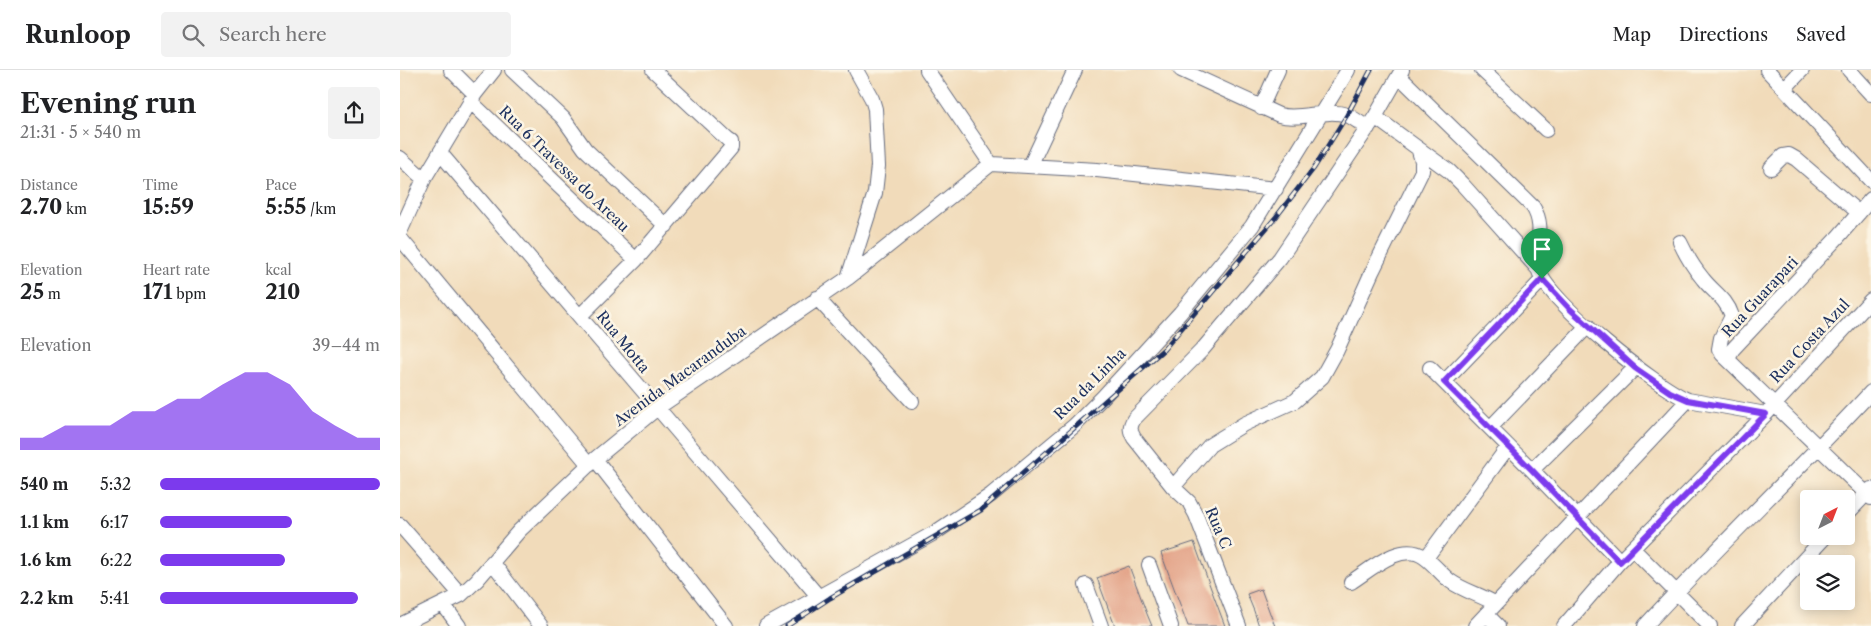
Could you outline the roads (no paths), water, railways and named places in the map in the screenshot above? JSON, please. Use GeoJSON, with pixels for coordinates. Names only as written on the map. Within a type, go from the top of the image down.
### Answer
{"type":"FeatureCollection","features":[{"type":"Feature","properties":{"kind":"street","name":"Rua 6 Travessa do Areau"},"geometry":{"type":"LineString","coordinates":[[451,70],[473,98],[636,260]]}},
{"type":"Feature","properties":{"kind":"street"},"geometry":{"type":"LineString","coordinates":[[400,232],[424,179],[473,98],[494,70]]}},
{"type":"Feature","properties":{"kind":"street"},"geometry":{"type":"LineString","coordinates":[[512,70],[562,118],[584,149],[666,226]]}},
{"type":"Feature","properties":{"kind":"street"},"geometry":{"type":"LineString","coordinates":[[580,316],[636,260],[721,161],[732,145],[653,70]]}},
{"type":"Feature","properties":{"kind":"street"},"geometry":{"type":"LineString","coordinates":[[848,278],[875,193],[878,172],[875,108],[856,70]]}},
{"type":"Feature","properties":{"kind":"street"},"geometry":{"type":"LineString","coordinates":[[928,70],[991,164],[1097,170],[1276,189]]}},
{"type":"Feature","properties":{"kind":"street"},"geometry":{"type":"LineString","coordinates":[[1030,166],[1074,70]]}},
{"type":"Feature","properties":{"kind":"street"},"geometry":{"type":"LineString","coordinates":[[1260,108],[1278,70]]}},
{"type":"Feature","properties":{"kind":"street","name":"Rua da Linha"},"geometry":{"type":"LineString","coordinates":[[766,626],[936,532],[991,495],[1069,430],[1103,397],[1180,314],[1252,226],[1348,70]]}},
{"type":"Feature","properties":{"kind":"street"},"geometry":{"type":"LineString","coordinates":[[1482,70],[1546,130]]}},
{"type":"Feature","properties":{"kind":"street"},"geometry":{"type":"LineString","coordinates":[[1767,70],[1871,181]]}},
{"type":"Feature","properties":{"kind":"street"},"geometry":{"type":"LineString","coordinates":[[1785,88],[1802,70]]}},
{"type":"Feature","properties":{"kind":"street"},"geometry":{"type":"LineString","coordinates":[[1849,70],[1871,94]]}},
{"type":"Feature","properties":{"kind":"street"},"geometry":{"type":"LineString","coordinates":[[1187,71],[1279,116],[1290,117],[1323,113],[1347,115],[1371,122],[1441,165],[1463,185],[1588,326],[1635,368],[1670,392],[1688,400],[1770,409]]}},
{"type":"Feature","properties":{"kind":"street"},"geometry":{"type":"LineString","coordinates":[[1371,122],[1400,73],[1533,207],[1540,226],[1540,274],[1444,382]]}},
{"type":"Feature","properties":{"kind":"street","name":"Rua C"},"geometry":{"type":"LineString","coordinates":[[1240,626],[1196,515],[1189,502],[1173,487],[1134,438],[1130,430],[1134,419],[1202,350],[1280,258],[1371,122]]}},
{"type":"Feature","properties":{"kind":"street"},"geometry":{"type":"LineString","coordinates":[[1173,487],[1210,446],[1244,424],[1295,401],[1322,377],[1337,350],[1372,272],[1422,171],[1419,151]]}},
{"type":"Feature","properties":{"kind":"street","name":"Rua Motta"},"geometry":{"type":"LineString","coordinates":[[440,154],[580,316],[656,409],[818,596]]}},
{"type":"Feature","properties":{"kind":"street"},"geometry":{"type":"LineString","coordinates":[[1770,168],[1783,156],[1789,155],[1866,207]]}},
{"type":"Feature","properties":{"kind":"street"},"geometry":{"type":"LineString","coordinates":[[400,158],[424,179]]}},
{"type":"Feature","properties":{"kind":"street","name":"Avenida Macaranduba"},"geometry":{"type":"LineString","coordinates":[[400,625],[461,595],[519,531],[592,462],[656,409],[848,278],[991,164]]}},
{"type":"Feature","properties":{"kind":"street","name":"Rua Guarapari"},"geometry":{"type":"LineString","coordinates":[[1866,207],[1733,349],[1727,359],[1770,409],[1819,448],[1870,493]]}},
{"type":"Feature","properties":{"kind":"street"},"geometry":{"type":"LineString","coordinates":[[400,238],[592,462],[726,626]]}},
{"type":"Feature","properties":{"kind":"street"},"geometry":{"type":"LineString","coordinates":[[1680,242],[1690,262],[1704,281],[1728,305],[1732,316],[1721,338],[1718,349],[1727,359]]}},
{"type":"Feature","properties":{"kind":"street"},"geometry":{"type":"LineString","coordinates":[[817,298],[912,402]]}},
{"type":"Feature","properties":{"kind":"street","name":"Rua Costa Azul"},"geometry":{"type":"LineString","coordinates":[[1564,626],[1620,562],[1770,409],[1871,300]]}},
{"type":"Feature","properties":{"kind":"street"},"geometry":{"type":"LineString","coordinates":[[1490,428],[1588,326]]}},
{"type":"Feature","properties":{"kind":"street"},"geometry":{"type":"LineString","coordinates":[[1430,368],[1532,470],[1620,562]]}},
{"type":"Feature","properties":{"kind":"street"},"geometry":{"type":"LineString","coordinates":[[1532,470],[1635,368]]}},
{"type":"Feature","properties":{"kind":"street"},"geometry":{"type":"LineString","coordinates":[[1645,626],[1676,592],[1819,448],[1871,392]]}},
{"type":"Feature","properties":{"kind":"street"},"geometry":{"type":"LineString","coordinates":[[1475,626],[1688,400]]}},
{"type":"Feature","properties":{"kind":"street"},"geometry":{"type":"LineString","coordinates":[[1426,558],[1508,447]]}},
{"type":"Feature","properties":{"kind":"street"},"geometry":{"type":"LineString","coordinates":[[1855,507],[1870,493]]}},
{"type":"Feature","properties":{"kind":"street"},"geometry":{"type":"LineString","coordinates":[[400,525],[461,595]]}},
{"type":"Feature","properties":{"kind":"street"},"geometry":{"type":"LineString","coordinates":[[1742,626],[1818,545]]}},
{"type":"Feature","properties":{"kind":"street"},"geometry":{"type":"LineString","coordinates":[[1633,549],[1710,626]]}},
{"type":"Feature","properties":{"kind":"street"},"geometry":{"type":"LineString","coordinates":[[1351,582],[1388,559],[1406,552],[1418,554],[1426,558],[1440,574],[1491,609],[1498,626]]}},
{"type":"Feature","properties":{"kind":"street"},"geometry":{"type":"LineString","coordinates":[[492,562],[541,626]]}},
{"type":"Feature","properties":{"kind":"street"},"geometry":{"type":"LineString","coordinates":[[1149,565],[1171,626]]}},
{"type":"Feature","properties":{"kind":"street"},"geometry":{"type":"LineString","coordinates":[[1086,585],[1101,626]]}},
{"type":"Feature","properties":{"kind":"street"},"geometry":{"type":"LineString","coordinates":[[443,604],[459,626]]}},
{"type":"Feature","properties":{"kind":"railway"},"geometry":{"type":"LineString","coordinates":[[787,626],[830,598],[981,510],[1164,349],[1276,217],[1314,168],[1347,115],[1371,70]]}}]}
